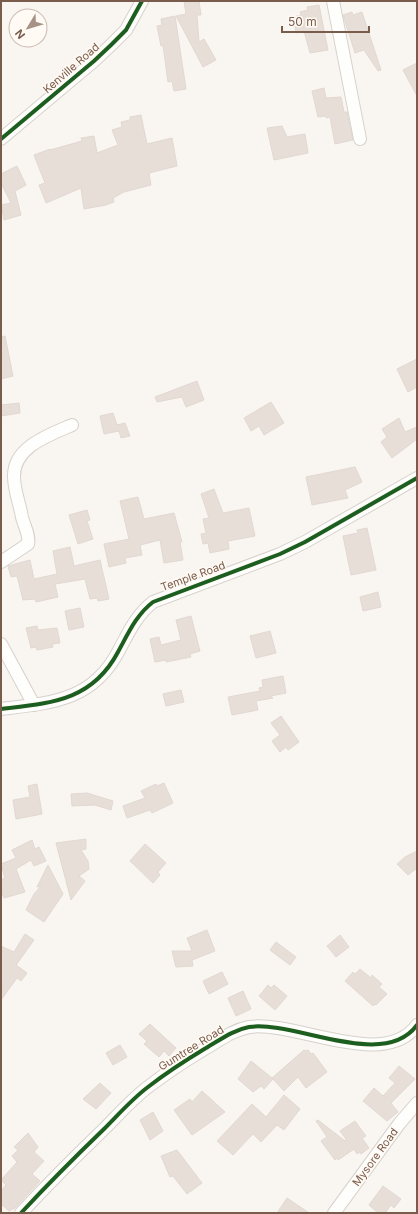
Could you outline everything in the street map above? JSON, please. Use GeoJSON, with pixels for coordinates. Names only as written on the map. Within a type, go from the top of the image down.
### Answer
{"type":"FeatureCollection","features":[{"type":"Feature","properties":{"kind":"street","name":"Kenville Road"},"geometry":{"type":"LineString","coordinates":[[1,139],[111,45],[126,30],[142,1]]}},
{"type":"Feature","properties":{"kind":"street"},"geometry":{"type":"LineString","coordinates":[[333,1],[360,139]]}},
{"type":"Feature","properties":{"kind":"street"},"geometry":{"type":"LineString","coordinates":[[1,562],[28,544],[29,538],[24,524],[14,477],[16,463],[26,450],[40,440],[72,425]]}},
{"type":"Feature","properties":{"kind":"street","name":"Temple Road"},"geometry":{"type":"LineString","coordinates":[[1,709],[62,700],[92,685],[109,668],[140,613],[153,602],[280,554],[305,542],[417,478]]}},
{"type":"Feature","properties":{"kind":"street"},"geometry":{"type":"LineString","coordinates":[[1,644],[34,705]]}},
{"type":"Feature","properties":{"kind":"street","name":"Gumtree Road"},"geometry":{"type":"LineString","coordinates":[[21,1213],[147,1087],[184,1061],[234,1031],[263,1026],[303,1032],[350,1044],[372,1045],[390,1042],[407,1035],[417,1026]]}},
{"type":"Feature","properties":{"kind":"street","name":"Mysore Road"},"geometry":{"type":"LineString","coordinates":[[334,1213],[417,1103]]}},
{"type":"Feature","properties":{"kind":"building"},"geometry":{"type":"Polygon","coordinates":[[[184,1],[199,1],[201,15],[197,15],[199,42],[204,39],[216,60],[203,67],[176,16],[186,14],[184,1]]]}},
{"type":"Feature","properties":{"kind":"building"},"geometry":{"type":"Polygon","coordinates":[[[319,5],[328,50],[310,53],[304,31],[296,33],[293,17],[301,15],[300,12],[308,10],[307,7],[319,5]]]}},
{"type":"Feature","properties":{"kind":"building"},"geometry":{"type":"Polygon","coordinates":[[[352,12],[353,15],[362,12],[381,70],[378,71],[364,50],[355,53],[343,15],[352,12]]]}},
{"type":"Feature","properties":{"kind":"building"},"geometry":{"type":"Polygon","coordinates":[[[175,16],[186,89],[174,91],[172,81],[168,82],[163,45],[161,46],[157,26],[162,25],[161,19],[175,16]]]}},
{"type":"Feature","properties":{"kind":"building"},"geometry":{"type":"Polygon","coordinates":[[[417,63],[417,96],[403,70],[417,63]]]}},
{"type":"Feature","properties":{"kind":"building"},"geometry":{"type":"Polygon","coordinates":[[[324,88],[326,98],[341,97],[344,112],[347,112],[353,140],[335,144],[330,117],[318,117],[312,91],[324,88]]]}},
{"type":"Feature","properties":{"kind":"building"},"geometry":{"type":"Polygon","coordinates":[[[141,115],[147,144],[172,138],[177,166],[149,173],[151,185],[124,192],[113,198],[114,202],[106,205],[84,209],[81,188],[46,203],[39,185],[45,183],[34,155],[50,149],[82,141],[81,138],[94,136],[97,153],[118,145],[112,130],[122,127],[121,122],[130,120],[130,117],[141,115]]]}},
{"type":"Feature","properties":{"kind":"building"},"geometry":{"type":"Polygon","coordinates":[[[282,126],[287,137],[305,134],[308,153],[274,160],[267,128],[282,126]]]}},
{"type":"Feature","properties":{"kind":"building"},"geometry":{"type":"Polygon","coordinates":[[[17,166],[26,185],[15,191],[21,215],[4,220],[1,205],[11,203],[1,183],[1,174],[17,166]]]}},
{"type":"Feature","properties":{"kind":"building"},"geometry":{"type":"Polygon","coordinates":[[[5,336],[13,376],[1,379],[1,337],[5,336]]]}},
{"type":"Feature","properties":{"kind":"building"},"geometry":{"type":"Polygon","coordinates":[[[417,359],[417,387],[408,392],[397,369],[417,359]]]}},
{"type":"Feature","properties":{"kind":"building"},"geometry":{"type":"Polygon","coordinates":[[[197,381],[204,400],[186,407],[182,397],[157,402],[155,397],[197,381]]]}},
{"type":"Feature","properties":{"kind":"building"},"geometry":{"type":"Polygon","coordinates":[[[271,402],[284,423],[264,435],[259,426],[251,431],[244,418],[271,402]]]}},
{"type":"Feature","properties":{"kind":"building"},"geometry":{"type":"Polygon","coordinates":[[[19,403],[20,413],[1,416],[1,405],[19,403]]]}},
{"type":"Feature","properties":{"kind":"building"},"geometry":{"type":"Polygon","coordinates":[[[113,413],[117,425],[125,423],[130,436],[121,438],[119,431],[104,434],[100,416],[113,413]]]}},
{"type":"Feature","properties":{"kind":"building"},"geometry":{"type":"Polygon","coordinates":[[[399,418],[405,432],[417,427],[417,439],[392,458],[381,442],[387,437],[382,429],[399,418]]]}},
{"type":"Feature","properties":{"kind":"building"},"geometry":{"type":"Polygon","coordinates":[[[355,467],[362,482],[345,490],[348,498],[312,505],[306,477],[355,467]]]}},
{"type":"Feature","properties":{"kind":"building"},"geometry":{"type":"Polygon","coordinates":[[[214,489],[223,513],[249,508],[255,536],[228,541],[229,549],[210,553],[208,543],[203,544],[201,534],[206,533],[203,519],[209,518],[201,494],[214,489]]]}},
{"type":"Feature","properties":{"kind":"building"},"geometry":{"type":"Polygon","coordinates":[[[138,497],[144,519],[174,513],[182,542],[180,542],[183,560],[164,563],[160,540],[140,545],[142,555],[125,558],[126,563],[109,567],[104,544],[129,539],[120,501],[138,497]]]}},
{"type":"Feature","properties":{"kind":"building"},"geometry":{"type":"Polygon","coordinates":[[[87,510],[90,520],[87,521],[93,539],[78,544],[69,515],[87,510]]]}},
{"type":"Feature","properties":{"kind":"building"},"geometry":{"type":"Polygon","coordinates":[[[367,528],[376,570],[351,575],[343,536],[358,533],[357,530],[367,528]]]}},
{"type":"Feature","properties":{"kind":"building"},"geometry":{"type":"Polygon","coordinates":[[[70,547],[74,566],[100,560],[109,599],[98,601],[97,598],[90,599],[85,579],[55,584],[58,597],[36,602],[35,599],[23,600],[17,576],[11,577],[8,566],[30,560],[34,579],[57,574],[53,551],[70,547]]]}},
{"type":"Feature","properties":{"kind":"building"},"geometry":{"type":"Polygon","coordinates":[[[378,592],[381,607],[363,611],[360,597],[378,592]]]}},
{"type":"Feature","properties":{"kind":"building"},"geometry":{"type":"Polygon","coordinates":[[[80,608],[84,627],[69,630],[65,611],[80,608]]]}},
{"type":"Feature","properties":{"kind":"building"},"geometry":{"type":"Polygon","coordinates":[[[191,616],[200,651],[190,654],[191,657],[166,662],[166,660],[155,662],[150,639],[159,637],[161,645],[181,640],[176,620],[191,616]]]}},
{"type":"Feature","properties":{"kind":"building"},"geometry":{"type":"Polygon","coordinates":[[[37,626],[38,630],[57,628],[60,643],[52,644],[53,647],[37,650],[36,647],[31,648],[26,628],[37,626]]]}},
{"type":"Feature","properties":{"kind":"building"},"geometry":{"type":"Polygon","coordinates":[[[270,631],[276,653],[256,658],[250,636],[270,631]]]}},
{"type":"Feature","properties":{"kind":"building"},"geometry":{"type":"Polygon","coordinates":[[[283,676],[286,693],[271,696],[273,698],[256,701],[258,710],[232,715],[228,697],[260,691],[259,688],[263,687],[262,680],[283,676]]]}},
{"type":"Feature","properties":{"kind":"building"},"geometry":{"type":"Polygon","coordinates":[[[181,690],[184,702],[166,706],[163,694],[181,690]]]}},
{"type":"Feature","properties":{"kind":"building"},"geometry":{"type":"Polygon","coordinates":[[[281,716],[299,742],[288,750],[286,747],[280,752],[272,741],[280,735],[271,723],[281,716]]]}},
{"type":"Feature","properties":{"kind":"building"},"geometry":{"type":"Polygon","coordinates":[[[164,783],[173,803],[152,813],[150,810],[127,818],[123,806],[145,798],[141,791],[156,784],[157,786],[164,783]]]}},
{"type":"Feature","properties":{"kind":"building"},"geometry":{"type":"Polygon","coordinates":[[[37,784],[42,814],[16,819],[13,800],[30,797],[28,786],[37,784]]]}},
{"type":"Feature","properties":{"kind":"building"},"geometry":{"type":"Polygon","coordinates":[[[87,793],[113,801],[111,810],[95,805],[72,806],[71,794],[87,793]]]}},
{"type":"Feature","properties":{"kind":"building"},"geometry":{"type":"Polygon","coordinates":[[[86,839],[86,849],[81,850],[88,861],[89,869],[79,876],[85,881],[71,900],[56,843],[86,839]]]}},
{"type":"Feature","properties":{"kind":"building"},"geometry":{"type":"Polygon","coordinates":[[[32,840],[35,849],[39,847],[46,861],[34,866],[31,860],[16,869],[25,892],[4,898],[1,890],[1,880],[5,878],[1,864],[16,858],[12,850],[32,840]]]}},
{"type":"Feature","properties":{"kind":"building"},"geometry":{"type":"Polygon","coordinates":[[[145,844],[166,863],[158,872],[160,875],[153,883],[130,861],[145,844]]]}},
{"type":"Feature","properties":{"kind":"building"},"geometry":{"type":"Polygon","coordinates":[[[417,851],[417,868],[408,875],[397,864],[405,857],[417,851]]]}},
{"type":"Feature","properties":{"kind":"building"},"geometry":{"type":"Polygon","coordinates":[[[48,865],[63,894],[44,922],[26,910],[34,894],[41,886],[37,887],[48,865]]]}},
{"type":"Feature","properties":{"kind":"building"},"geometry":{"type":"Polygon","coordinates":[[[207,930],[215,951],[192,960],[193,966],[176,967],[172,951],[192,951],[187,938],[207,930]]]}},
{"type":"Feature","properties":{"kind":"building"},"geometry":{"type":"Polygon","coordinates":[[[25,934],[34,940],[16,965],[27,973],[21,981],[17,978],[1,1000],[1,946],[14,952],[25,934]]]}},
{"type":"Feature","properties":{"kind":"building"},"geometry":{"type":"Polygon","coordinates":[[[340,935],[349,947],[336,957],[327,946],[340,935]]]}},
{"type":"Feature","properties":{"kind":"building"},"geometry":{"type":"Polygon","coordinates":[[[276,942],[296,957],[290,965],[270,950],[276,942]]]}},
{"type":"Feature","properties":{"kind":"building"},"geometry":{"type":"Polygon","coordinates":[[[360,969],[371,978],[372,975],[382,984],[379,987],[387,994],[376,1005],[375,1004],[373,1006],[345,981],[353,972],[355,974],[360,969]]]}},
{"type":"Feature","properties":{"kind":"building"},"geometry":{"type":"Polygon","coordinates":[[[222,972],[228,984],[209,994],[203,981],[222,972]]]}},
{"type":"Feature","properties":{"kind":"building"},"geometry":{"type":"Polygon","coordinates":[[[268,985],[271,988],[274,985],[287,996],[275,1010],[259,996],[268,985]]]}},
{"type":"Feature","properties":{"kind":"building"},"geometry":{"type":"Polygon","coordinates":[[[243,991],[251,1009],[236,1016],[228,998],[243,991]]]}},
{"type":"Feature","properties":{"kind":"building"},"geometry":{"type":"Polygon","coordinates":[[[150,1024],[176,1048],[169,1056],[164,1051],[159,1057],[144,1044],[147,1041],[139,1034],[150,1024]]]}},
{"type":"Feature","properties":{"kind":"building"},"geometry":{"type":"Polygon","coordinates":[[[120,1045],[127,1057],[113,1065],[106,1053],[120,1045]]]}},
{"type":"Feature","properties":{"kind":"building"},"geometry":{"type":"Polygon","coordinates":[[[304,1050],[308,1050],[311,1054],[313,1053],[327,1072],[306,1088],[298,1077],[284,1091],[273,1079],[264,1089],[261,1086],[253,1092],[238,1079],[251,1061],[272,1078],[304,1050]]]}},
{"type":"Feature","properties":{"kind":"building"},"geometry":{"type":"Polygon","coordinates":[[[399,1066],[415,1079],[391,1103],[398,1112],[387,1121],[363,1101],[374,1088],[383,1096],[395,1083],[389,1078],[399,1066]]]}},
{"type":"Feature","properties":{"kind":"building"},"geometry":{"type":"Polygon","coordinates":[[[100,1083],[111,1093],[96,1109],[83,1099],[100,1083]]]}},
{"type":"Feature","properties":{"kind":"building"},"geometry":{"type":"Polygon","coordinates":[[[202,1091],[225,1112],[192,1135],[174,1110],[190,1099],[192,1102],[202,1091]]]}},
{"type":"Feature","properties":{"kind":"building"},"geometry":{"type":"Polygon","coordinates":[[[284,1095],[300,1109],[284,1130],[277,1125],[261,1142],[253,1134],[233,1155],[217,1141],[252,1104],[266,1117],[284,1095]]]}},
{"type":"Feature","properties":{"kind":"building"},"geometry":{"type":"Polygon","coordinates":[[[153,1112],[163,1131],[150,1140],[140,1120],[153,1112]]]}},
{"type":"Feature","properties":{"kind":"building"},"geometry":{"type":"Polygon","coordinates":[[[318,1120],[345,1141],[346,1139],[340,1131],[355,1121],[366,1136],[362,1138],[369,1148],[361,1154],[360,1152],[357,1154],[354,1149],[338,1160],[337,1158],[335,1160],[321,1141],[327,1137],[316,1121],[318,1120]]]}},
{"type":"Feature","properties":{"kind":"building"},"geometry":{"type":"Polygon","coordinates":[[[28,1133],[38,1147],[34,1152],[44,1161],[32,1174],[40,1181],[15,1208],[9,1211],[1,1204],[1,1191],[6,1185],[1,1180],[17,1162],[12,1156],[18,1150],[14,1147],[28,1133]]]}},
{"type":"Feature","properties":{"kind":"building"},"geometry":{"type":"Polygon","coordinates":[[[177,1150],[202,1183],[187,1194],[173,1176],[170,1177],[161,1156],[177,1150]]]}},
{"type":"Feature","properties":{"kind":"building"},"geometry":{"type":"Polygon","coordinates":[[[383,1186],[401,1199],[394,1208],[391,1205],[385,1213],[378,1213],[369,1205],[383,1186]]]}},
{"type":"Feature","properties":{"kind":"building"},"geometry":{"type":"Polygon","coordinates":[[[287,1198],[309,1213],[277,1213],[287,1198]]]}},
{"type":"Feature","properties":{"kind":"cycle path"},"geometry":{"type":"LineString","coordinates":[[1,139],[111,45],[126,30],[142,1]]}},
{"type":"Feature","properties":{"kind":"cycle path"},"geometry":{"type":"LineString","coordinates":[[1,709],[53,701],[68,697],[83,690],[96,681],[108,668],[137,619],[153,602],[280,554],[305,542],[417,478]]}},
{"type":"Feature","properties":{"kind":"cycle path"},"geometry":{"type":"LineString","coordinates":[[21,1213],[41,1191],[142,1092],[184,1062],[232,1033],[243,1028],[268,1027],[290,1030],[338,1041],[361,1044],[383,1044],[402,1038],[417,1025]]}}]}
